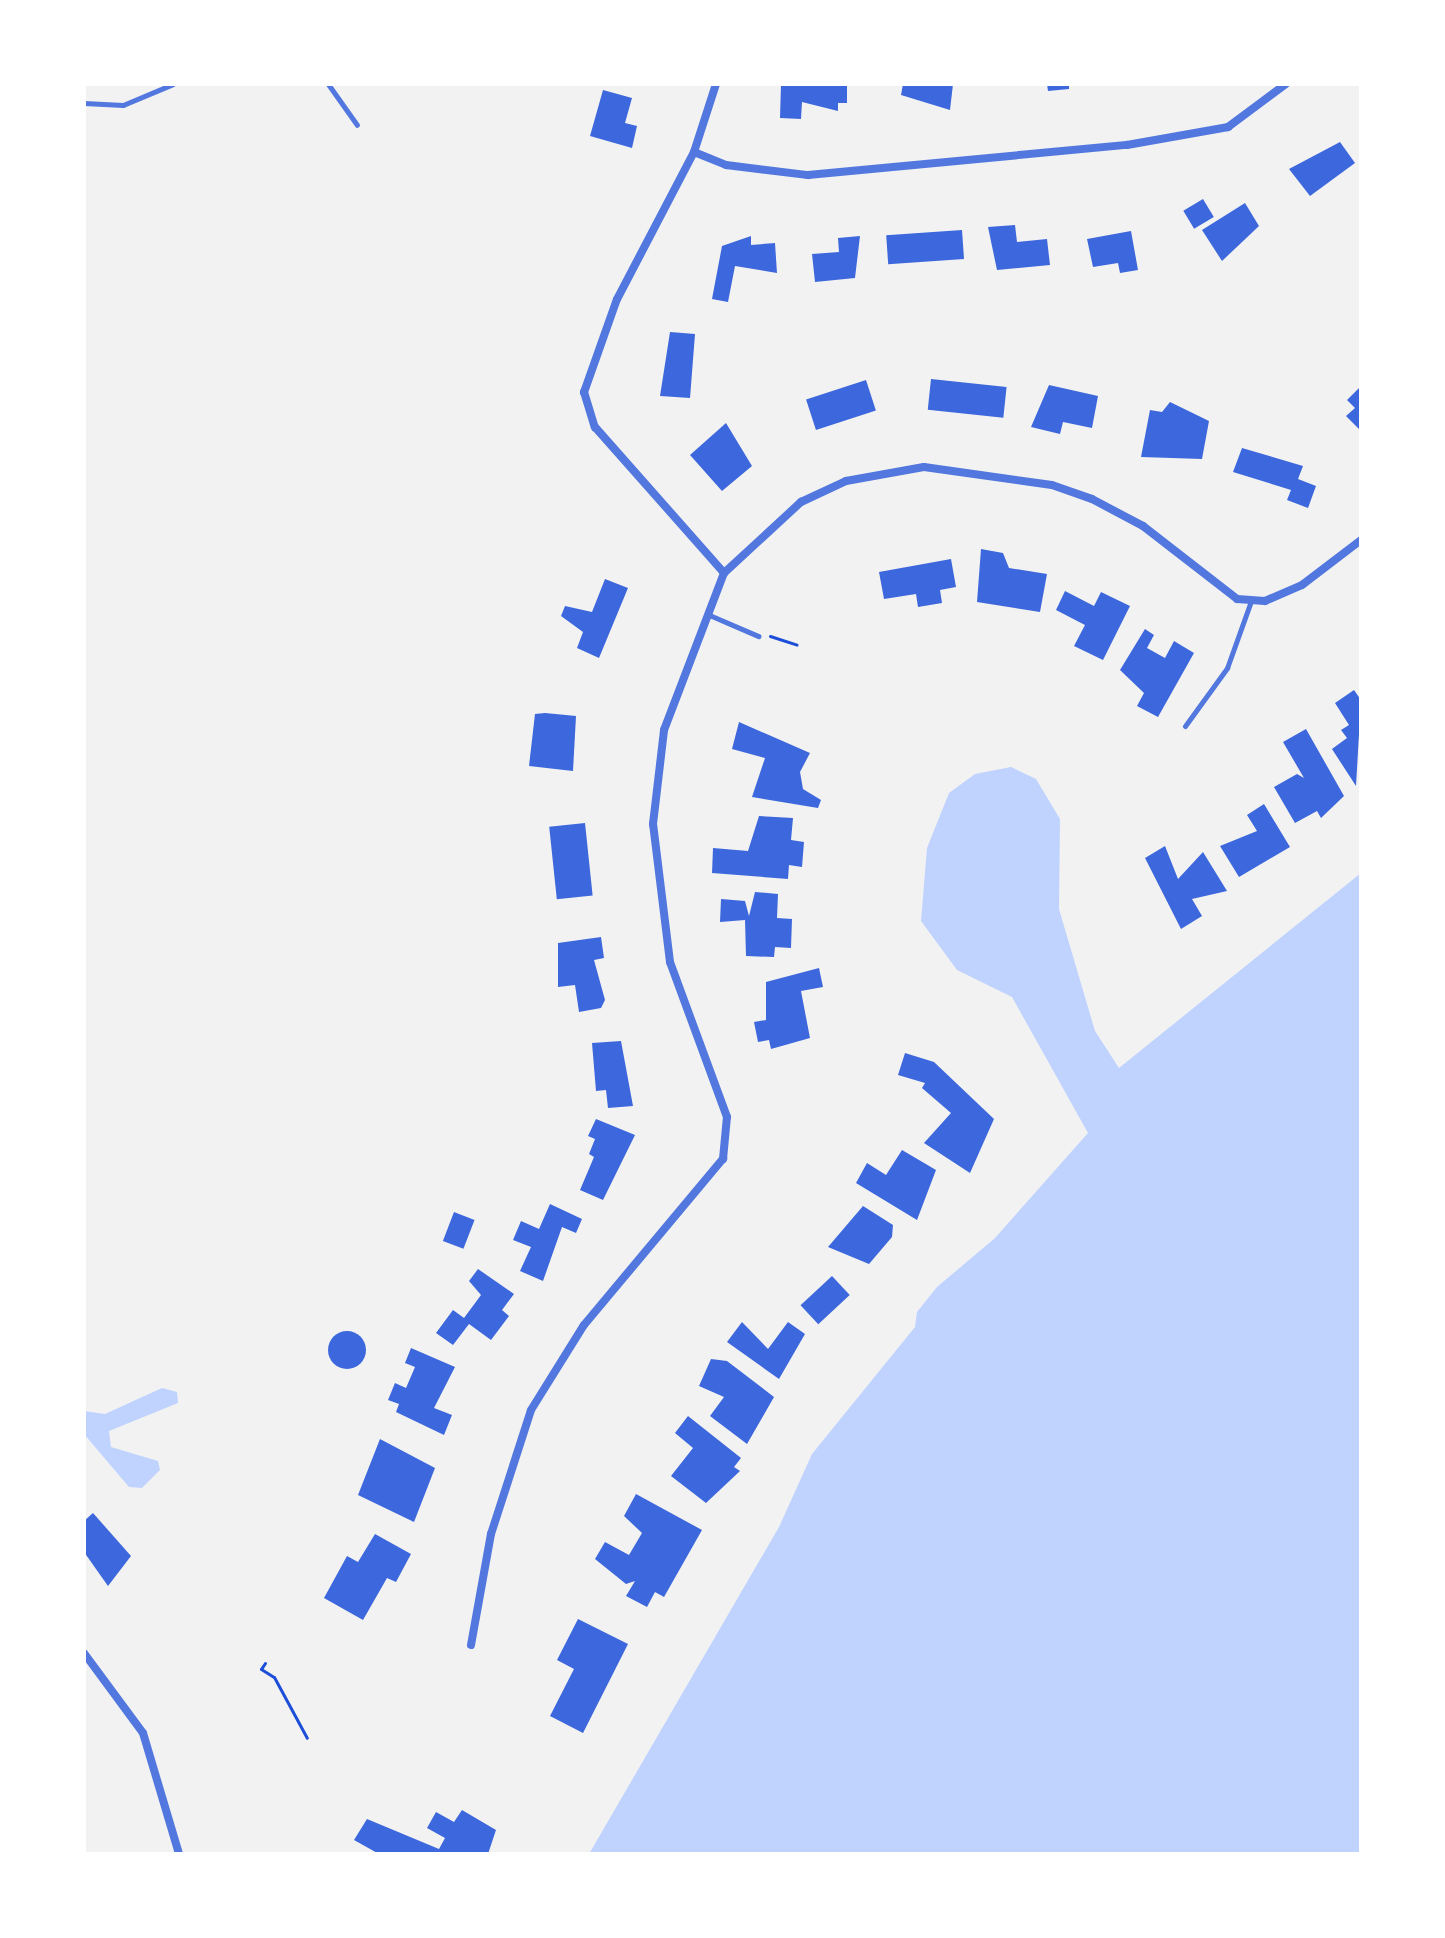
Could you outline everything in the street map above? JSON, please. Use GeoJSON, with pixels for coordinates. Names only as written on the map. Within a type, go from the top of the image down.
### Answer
{"type":"FeatureCollection","features":[{"type":"Feature","properties":{"kind":"street"},"geometry":{"type":"LineString","coordinates":[[716,84],[694,152],[617,299],[584,392],[595,427],[724,573]]}},
{"type":"Feature","properties":{"kind":"street"},"geometry":{"type":"LineString","coordinates":[[694,152],[726,165],[808,175],[1127,145],[1228,127],[1286,84]]}},
{"type":"Feature","properties":{"kind":"street"},"geometry":{"type":"LineString","coordinates":[[471,1645],[491,1534],[531,1410],[584,1325],[713,1179],[727,1143],[727,1117],[670,962],[654,874],[664,730],[724,573],[801,502],[846,481],[924,467],[1052,485],[1092,499],[1143,526],[1237,599],[1251,600],[1302,585],[1361,540]]}},
{"type":"Feature","properties":{"kind":"street"},"geometry":{"type":"LineString","coordinates":[[84,1653],[143,1733],[179,1854]]}},
{"type":"Feature","properties":{"kind":"lane"},"geometry":{"type":"LineString","coordinates":[[84,103],[123,105],[173,84]]}},
{"type":"Feature","properties":{"kind":"lane"},"geometry":{"type":"LineString","coordinates":[[328,84],[357,125]]}},
{"type":"Feature","properties":{"kind":"lane"},"geometry":{"type":"LineString","coordinates":[[1185,726],[1227,668],[1251,600]]}},
{"type":"Feature","properties":{"kind":"lane"},"geometry":{"type":"LineString","coordinates":[[706,614],[758,636]]}},
{"type":"Feature","properties":{"kind":"path"},"geometry":{"type":"LineString","coordinates":[[758,636],[797,645]]}},
{"type":"Feature","properties":{"kind":"path"},"geometry":{"type":"LineString","coordinates":[[265,1663],[261,1669],[274,1677],[307,1738]]}},
{"type":"Feature","properties":{"kind":"water"},"geometry":{"type":"Polygon","coordinates":[[[1011,767],[1036,779],[1060,819],[1059,909],[1095,1031],[1119,1068],[1361,873],[1361,1854],[589,1854],[779,1527],[812,1454],[915,1327],[917,1312],[937,1287],[995,1238],[1088,1133],[1012,997],[957,970],[921,921],[927,848],[949,793],[975,774],[1011,767]]]}},
{"type":"Feature","properties":{"kind":"water"},"geometry":{"type":"Polygon","coordinates":[[[162,1388],[177,1392],[178,1403],[109,1431],[111,1447],[158,1461],[160,1470],[142,1488],[129,1487],[84,1434],[84,1411],[105,1414],[162,1388]]]}},
{"type":"Feature","properties":{"kind":"building"},"geometry":{"type":"Polygon","coordinates":[[[781,84],[847,84],[847,103],[838,103],[838,111],[802,102],[801,119],[780,118],[781,84]]]}},
{"type":"Feature","properties":{"kind":"building"},"geometry":{"type":"Polygon","coordinates":[[[903,84],[953,84],[950,110],[901,95],[903,84]]]}},
{"type":"Feature","properties":{"kind":"building"},"geometry":{"type":"Polygon","coordinates":[[[1047,84],[1069,84],[1069,89],[1048,91],[1047,84]]]}},
{"type":"Feature","properties":{"kind":"building"},"geometry":{"type":"Polygon","coordinates":[[[603,90],[632,98],[625,123],[637,126],[632,148],[590,136],[603,90]]]}},
{"type":"Feature","properties":{"kind":"building"},"geometry":{"type":"Polygon","coordinates":[[[1340,142],[1355,163],[1310,196],[1289,169],[1340,142]]]}},
{"type":"Feature","properties":{"kind":"building"},"geometry":{"type":"Polygon","coordinates":[[[1203,199],[1214,217],[1194,229],[1183,211],[1203,199]]]}},
{"type":"Feature","properties":{"kind":"building"},"geometry":{"type":"Polygon","coordinates":[[[1245,203],[1259,226],[1222,261],[1202,230],[1245,203]]]}},
{"type":"Feature","properties":{"kind":"building"},"geometry":{"type":"Polygon","coordinates":[[[1015,225],[1017,242],[1047,239],[1050,265],[997,270],[988,227],[1015,225]]]}},
{"type":"Feature","properties":{"kind":"building"},"geometry":{"type":"Polygon","coordinates":[[[962,230],[964,259],[888,264],[886,235],[962,230]]]}},
{"type":"Feature","properties":{"kind":"building"},"geometry":{"type":"Polygon","coordinates":[[[1131,231],[1138,270],[1120,273],[1118,263],[1093,267],[1087,239],[1131,231]]]}},
{"type":"Feature","properties":{"kind":"building"},"geometry":{"type":"Polygon","coordinates":[[[751,236],[751,245],[775,243],[777,273],[735,266],[728,302],[712,299],[722,246],[751,236]]]}},
{"type":"Feature","properties":{"kind":"building"},"geometry":{"type":"Polygon","coordinates":[[[860,236],[855,278],[815,282],[812,254],[839,252],[838,238],[860,236]]]}},
{"type":"Feature","properties":{"kind":"building"},"geometry":{"type":"Polygon","coordinates":[[[670,332],[695,334],[690,398],[660,396],[670,332]]]}},
{"type":"Feature","properties":{"kind":"building"},"geometry":{"type":"Polygon","coordinates":[[[931,379],[1007,387],[1003,418],[928,410],[931,379]]]}},
{"type":"Feature","properties":{"kind":"building"},"geometry":{"type":"Polygon","coordinates":[[[866,380],[876,410],[816,430],[806,399],[866,380]]]}},
{"type":"Feature","properties":{"kind":"building"},"geometry":{"type":"Polygon","coordinates":[[[1049,385],[1098,396],[1092,428],[1063,422],[1060,434],[1031,427],[1049,385]]]}},
{"type":"Feature","properties":{"kind":"building"},"geometry":{"type":"Polygon","coordinates":[[[1361,386],[1361,431],[1346,416],[1355,408],[1347,400],[1361,386]]]}},
{"type":"Feature","properties":{"kind":"building"},"geometry":{"type":"Polygon","coordinates":[[[1170,402],[1209,421],[1202,459],[1141,457],[1150,410],[1162,412],[1170,402]]]}},
{"type":"Feature","properties":{"kind":"building"},"geometry":{"type":"Polygon","coordinates":[[[726,423],[752,466],[722,491],[690,455],[726,423]]]}},
{"type":"Feature","properties":{"kind":"building"},"geometry":{"type":"Polygon","coordinates":[[[1242,448],[1303,466],[1298,479],[1316,486],[1308,508],[1287,500],[1291,490],[1233,472],[1242,448]]]}},
{"type":"Feature","properties":{"kind":"building"},"geometry":{"type":"Polygon","coordinates":[[[981,549],[1003,553],[1009,568],[1047,574],[1040,612],[977,602],[981,549]]]}},
{"type":"Feature","properties":{"kind":"building"},"geometry":{"type":"Polygon","coordinates":[[[951,559],[956,587],[940,590],[942,603],[918,607],[916,594],[884,599],[879,572],[951,559]]]}},
{"type":"Feature","properties":{"kind":"building"},"geometry":{"type":"Polygon","coordinates":[[[605,579],[628,588],[599,658],[577,648],[583,632],[561,616],[565,606],[592,612],[605,579]]]}},
{"type":"Feature","properties":{"kind":"building"},"geometry":{"type":"Polygon","coordinates":[[[1065,591],[1094,606],[1101,592],[1130,606],[1103,660],[1074,646],[1085,625],[1056,610],[1065,591]]]}},
{"type":"Feature","properties":{"kind":"building"},"geometry":{"type":"Polygon","coordinates":[[[1145,629],[1154,635],[1147,648],[1165,658],[1174,641],[1194,653],[1158,717],[1137,706],[1144,693],[1120,670],[1145,629]]]}},
{"type":"Feature","properties":{"kind":"building"},"geometry":{"type":"Polygon","coordinates":[[[1354,690],[1361,700],[1356,786],[1332,749],[1347,738],[1341,730],[1349,725],[1335,703],[1354,690]]]}},
{"type":"Feature","properties":{"kind":"building"},"geometry":{"type":"Polygon","coordinates":[[[535,714],[576,716],[573,771],[529,766],[535,714]]]}},
{"type":"Feature","properties":{"kind":"building"},"geometry":{"type":"Polygon","coordinates":[[[739,722],[810,753],[800,772],[803,789],[821,800],[818,808],[752,797],[765,758],[732,749],[739,722]]]}},
{"type":"Feature","properties":{"kind":"building"},"geometry":{"type":"Polygon","coordinates":[[[1306,729],[1344,796],[1321,818],[1317,811],[1295,823],[1274,787],[1297,774],[1304,778],[1283,742],[1306,729]]]}},
{"type":"Feature","properties":{"kind":"building"},"geometry":{"type":"Polygon","coordinates":[[[1264,804],[1290,847],[1239,877],[1220,846],[1257,831],[1247,815],[1264,804]]]}},
{"type":"Feature","properties":{"kind":"building"},"geometry":{"type":"Polygon","coordinates":[[[759,816],[793,818],[791,840],[804,842],[802,867],[789,865],[788,879],[712,873],[713,848],[748,851],[759,816]]]}},
{"type":"Feature","properties":{"kind":"building"},"geometry":{"type":"Polygon","coordinates":[[[585,823],[593,896],[557,899],[549,827],[585,823]]]}},
{"type":"Feature","properties":{"kind":"building"},"geometry":{"type":"Polygon","coordinates":[[[1165,846],[1178,879],[1203,852],[1227,891],[1192,899],[1202,916],[1181,929],[1145,858],[1165,846]]]}},
{"type":"Feature","properties":{"kind":"building"},"geometry":{"type":"Polygon","coordinates":[[[755,892],[778,894],[777,918],[792,919],[791,948],[775,947],[774,957],[746,956],[745,920],[720,922],[721,899],[745,901],[749,916],[755,892]]]}},
{"type":"Feature","properties":{"kind":"building"},"geometry":{"type":"Polygon","coordinates":[[[601,937],[604,958],[594,960],[605,1000],[601,1008],[579,1012],[575,985],[558,987],[558,943],[601,937]]]}},
{"type":"Feature","properties":{"kind":"building"},"geometry":{"type":"Polygon","coordinates":[[[819,968],[823,987],[801,991],[810,1038],[771,1049],[769,1040],[758,1042],[754,1022],[766,1020],[766,982],[819,968]]]}},
{"type":"Feature","properties":{"kind":"building"},"geometry":{"type":"Polygon","coordinates":[[[621,1041],[633,1106],[608,1108],[606,1090],[596,1091],[592,1043],[621,1041]]]}},
{"type":"Feature","properties":{"kind":"building"},"geometry":{"type":"Polygon","coordinates":[[[905,1053],[934,1062],[994,1119],[970,1173],[924,1143],[951,1113],[922,1088],[925,1083],[898,1075],[905,1053]]]}},
{"type":"Feature","properties":{"kind":"building"},"geometry":{"type":"Polygon","coordinates":[[[596,1119],[635,1135],[603,1200],[580,1190],[594,1157],[589,1154],[595,1139],[588,1136],[596,1119]]]}},
{"type":"Feature","properties":{"kind":"building"},"geometry":{"type":"Polygon","coordinates":[[[902,1150],[936,1170],[917,1220],[856,1183],[867,1163],[886,1175],[902,1150]]]}},
{"type":"Feature","properties":{"kind":"building"},"geometry":{"type":"Polygon","coordinates":[[[550,1204],[582,1219],[576,1233],[562,1227],[543,1281],[520,1271],[531,1247],[513,1240],[521,1221],[539,1229],[550,1204]]]}},
{"type":"Feature","properties":{"kind":"building"},"geometry":{"type":"Polygon","coordinates":[[[863,1206],[893,1225],[892,1237],[869,1264],[828,1247],[863,1206]]]}},
{"type":"Feature","properties":{"kind":"building"},"geometry":{"type":"Polygon","coordinates":[[[454,1212],[475,1220],[463,1249],[443,1241],[454,1212]]]}},
{"type":"Feature","properties":{"kind":"building"},"geometry":{"type":"Polygon","coordinates":[[[478,1269],[514,1294],[502,1310],[509,1316],[491,1340],[469,1324],[453,1345],[436,1333],[453,1310],[464,1318],[481,1295],[469,1281],[478,1269]]]}},
{"type":"Feature","properties":{"kind":"building"},"geometry":{"type":"Polygon","coordinates":[[[832,1276],[850,1295],[818,1324],[801,1305],[832,1276]]]}},
{"type":"Feature","properties":{"kind":"building"},"geometry":{"type":"Polygon","coordinates":[[[742,1322],[768,1349],[788,1322],[805,1334],[779,1379],[727,1342],[742,1322]]]}},
{"type":"Feature","properties":{"kind":"building"},"geometry":{"type":"Polygon","coordinates":[[[347,1331],[360,1337],[366,1350],[360,1363],[347,1369],[334,1363],[328,1350],[334,1337],[347,1331]]]}},
{"type":"Feature","properties":{"kind":"building"},"geometry":{"type":"Polygon","coordinates":[[[411,1348],[455,1367],[434,1408],[452,1415],[444,1435],[396,1412],[399,1404],[388,1400],[395,1383],[406,1388],[415,1367],[405,1363],[411,1348]]]}},
{"type":"Feature","properties":{"kind":"building"},"geometry":{"type":"Polygon","coordinates":[[[711,1359],[727,1361],[774,1397],[747,1444],[710,1416],[724,1397],[699,1386],[711,1359]]]}},
{"type":"Feature","properties":{"kind":"building"},"geometry":{"type":"Polygon","coordinates":[[[688,1416],[741,1458],[734,1467],[740,1471],[706,1503],[671,1476],[693,1448],[675,1433],[688,1416]]]}},
{"type":"Feature","properties":{"kind":"building"},"geometry":{"type":"Polygon","coordinates":[[[380,1439],[435,1468],[414,1522],[358,1495],[380,1439]]]}},
{"type":"Feature","properties":{"kind":"building"},"geometry":{"type":"Polygon","coordinates":[[[636,1494],[702,1530],[664,1597],[655,1592],[647,1607],[626,1596],[635,1581],[626,1584],[595,1559],[605,1542],[629,1555],[642,1533],[624,1516],[636,1494]]]}},
{"type":"Feature","properties":{"kind":"building"},"geometry":{"type":"Polygon","coordinates":[[[93,1513],[131,1556],[108,1586],[84,1552],[84,1521],[93,1513]]]}},
{"type":"Feature","properties":{"kind":"building"},"geometry":{"type":"Polygon","coordinates":[[[375,1534],[411,1554],[396,1582],[387,1578],[363,1620],[324,1598],[347,1556],[358,1562],[375,1534]]]}},
{"type":"Feature","properties":{"kind":"building"},"geometry":{"type":"Polygon","coordinates":[[[578,1619],[628,1644],[583,1733],[550,1716],[574,1669],[557,1660],[578,1619]]]}},
{"type":"Feature","properties":{"kind":"building"},"geometry":{"type":"Polygon","coordinates":[[[462,1810],[496,1830],[488,1854],[379,1854],[354,1840],[367,1819],[439,1849],[445,1838],[427,1828],[436,1812],[454,1822],[462,1810]]]}}]}
